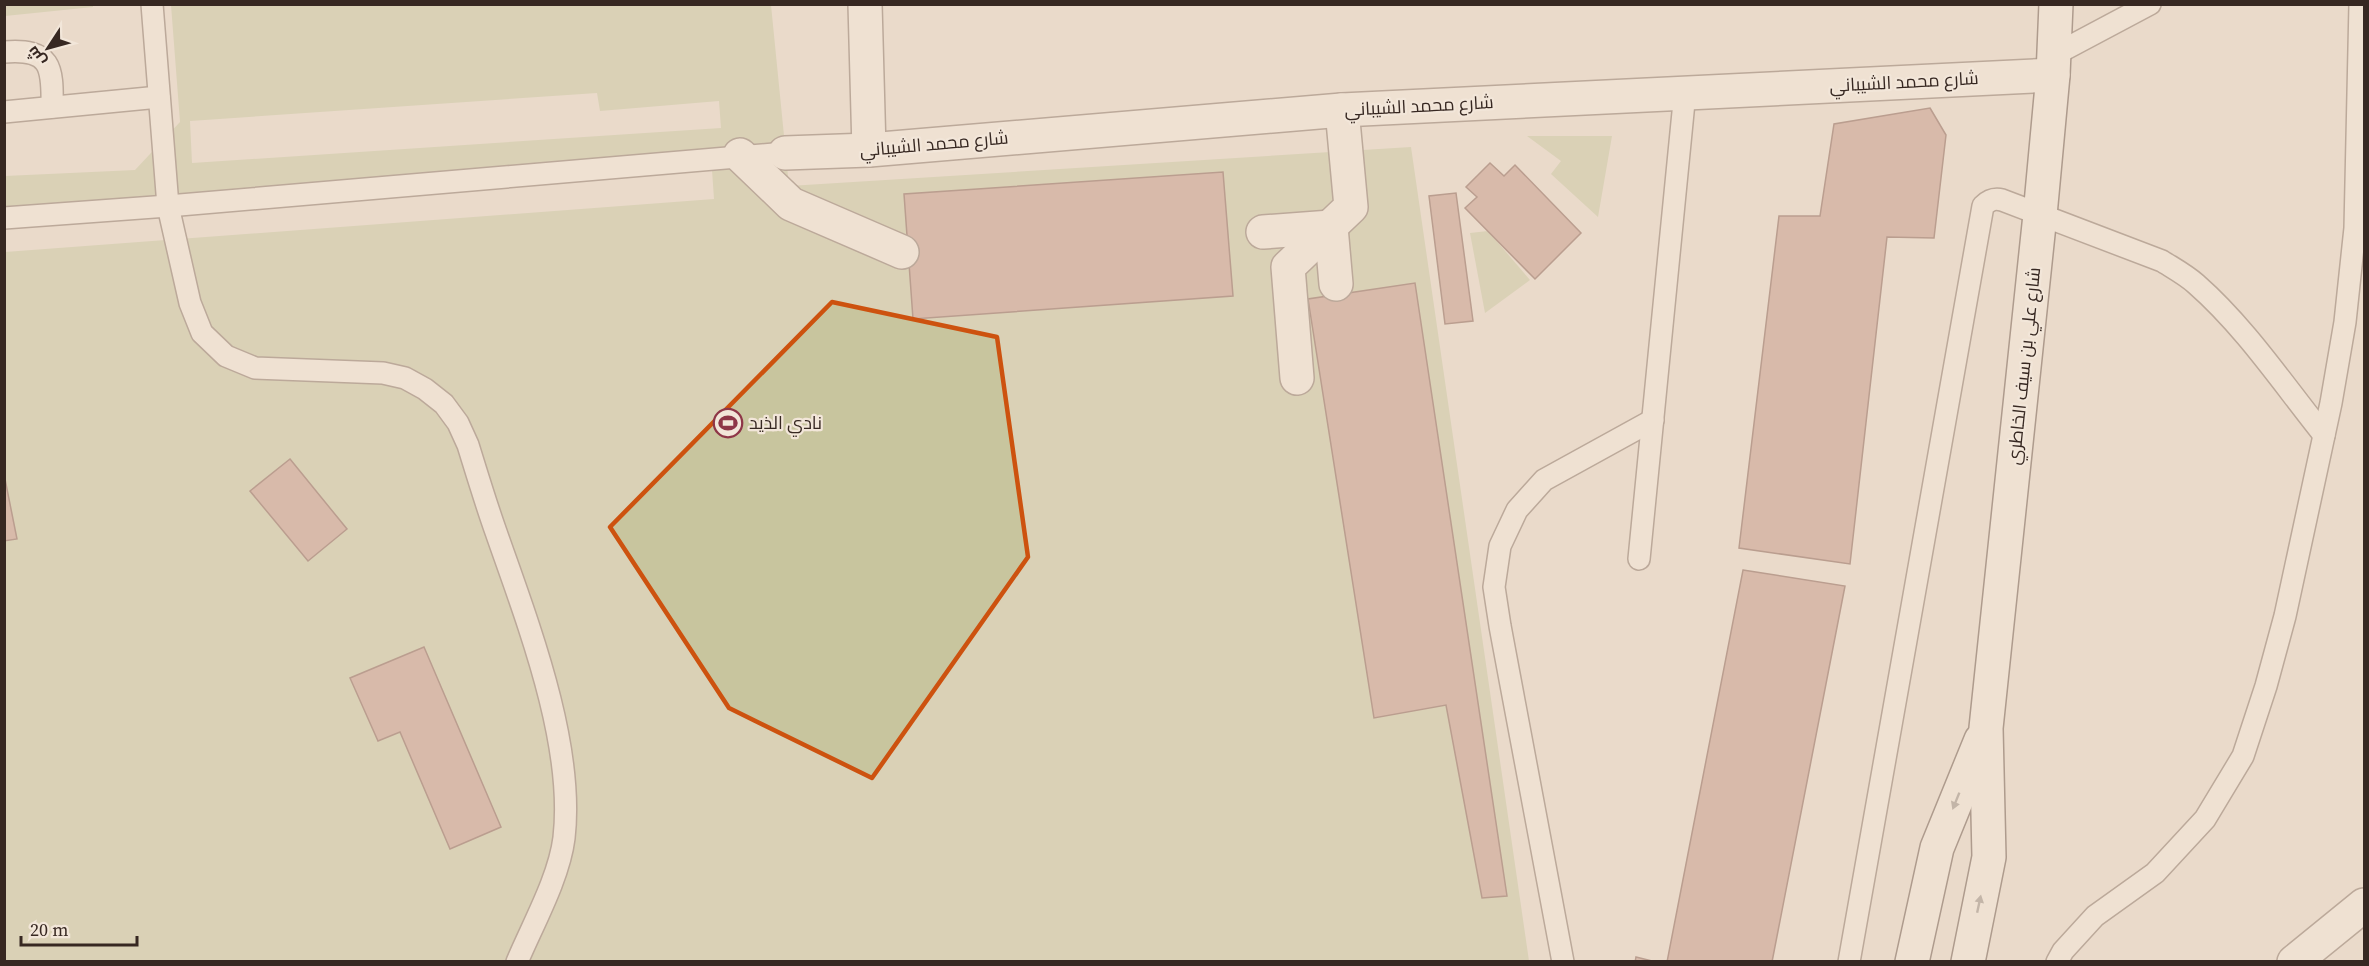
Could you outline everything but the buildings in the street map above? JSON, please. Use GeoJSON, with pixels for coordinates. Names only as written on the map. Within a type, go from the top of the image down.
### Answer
{"type":"FeatureCollection","features":[{"type":"Feature","properties":{"kind":"street"},"geometry":{"type":"LineString","coordinates":[[865,4],[869,150]]}},
{"type":"Feature","properties":{"kind":"street","name":"شارع علي بن سيف الخاطري"},"geometry":{"type":"LineString","coordinates":[[1968,962],[1989,857],[1986,728],[2040,215],[2054,65],[2056,4]]}},
{"type":"Feature","properties":{"kind":"street","name":"شارع محمد الشيباني"},"geometry":{"type":"LineString","coordinates":[[785,153],[869,150],[1342,110],[1685,92],[2054,65]]}},
{"type":"Feature","properties":{"kind":"street"},"geometry":{"type":"LineString","coordinates":[[1297,378],[1288,267],[1351,207],[1342,110]]}},
{"type":"Feature","properties":{"kind":"street"},"geometry":{"type":"LineString","coordinates":[[740,155],[791,204],[902,252]]}},
{"type":"Feature","properties":{"kind":"street"},"geometry":{"type":"LineString","coordinates":[[1263,231],[1331,227]]}},
{"type":"Feature","properties":{"kind":"street"},"geometry":{"type":"LineString","coordinates":[[1331,227],[1336,284]]}},
{"type":"Feature","properties":{"kind":"street","name":"شارع علي بن سيف الخاطري"},"geometry":{"type":"LineString","coordinates":[[1912,962],[1936,848],[1986,728]]}},
{"type":"Feature","properties":{"kind":"street"},"geometry":{"type":"LineString","coordinates":[[2294,962],[2357,916]]}},
{"type":"Feature","properties":{"kind":"lane"},"geometry":{"type":"LineString","coordinates":[[152,4],[168,206],[195,319],[202,333],[226,356],[255,368],[383,373],[405,378],[425,389],[444,404],[458,423],[468,445],[534,643],[547,688],[563,766],[564,840],[555,872],[517,962]]}},
{"type":"Feature","properties":{"kind":"lane"},"geometry":{"type":"LineString","coordinates":[[2054,65],[2150,4]]}},
{"type":"Feature","properties":{"kind":"lane"},"geometry":{"type":"LineString","coordinates":[[2057,962],[2063,951],[2096,916],[2155,873],[2205,819],[2243,756],[2266,686],[2285,616],[2346,322],[2355,228],[2360,4]]}},
{"type":"Feature","properties":{"kind":"lane"},"geometry":{"type":"LineString","coordinates":[[4,52],[21,51],[42,57],[50,67],[53,79],[52,107]]}},
{"type":"Feature","properties":{"kind":"lane"},"geometry":{"type":"LineString","coordinates":[[1639,559],[1685,92]]}},
{"type":"Feature","properties":{"kind":"lane"},"geometry":{"type":"LineString","coordinates":[[4,112],[159,97]]}},
{"type":"Feature","properties":{"kind":"lane"},"geometry":{"type":"LineString","coordinates":[[4,218],[785,153]]}},
{"type":"Feature","properties":{"kind":"lane"},"geometry":{"type":"LineString","coordinates":[[1849,962],[1980,213],[1989,201],[1996,199],[2162,261],[2194,282],[2230,318],[2324,435]]}},
{"type":"Feature","properties":{"kind":"lane"},"geometry":{"type":"LineString","coordinates":[[1563,962],[1500,627],[1494,587],[1500,546],[1517,510],[1544,480],[1653,420]]}},
{"type":"Feature","properties":{"kind":"highlighted area"},"geometry":{"type":"Polygon","coordinates":[[[832,302],[997,337],[1028,557],[872,778],[729,708],[610,527],[832,302]]]}},
{"type":"Feature","properties":{"kind":"shaded area"},"geometry":{"type":"Polygon","coordinates":[[[5,4],[93,4],[93,7],[5,16],[5,4]]]}},
{"type":"Feature","properties":{"kind":"shaded area","name":"نادي الذيد"},"geometry":{"type":"Polygon","coordinates":[[[171,5],[771,5],[789,186],[1411,147],[1529,961],[5,961],[5,252],[714,199],[712,170],[5,222],[5,176],[135,170],[180,122],[171,5]],[[597,93],[190,121],[192,163],[721,128],[719,101],[600,111],[597,93]]]}},
{"type":"Feature","properties":{"kind":"shaded area"},"geometry":{"type":"Polygon","coordinates":[[[1527,136],[1612,136],[1598,217],[1551,174],[1561,161],[1527,136]]]}},
{"type":"Feature","properties":{"kind":"shaded area"},"geometry":{"type":"Polygon","coordinates":[[[1488,231],[1530,280],[1485,313],[1470,233],[1488,231]]]}},
{"type":"Feature","properties":{"kind":"place","name":"نادي الذيد"},"geometry":{"type":"Point","coordinates":[728,423]}}]}
